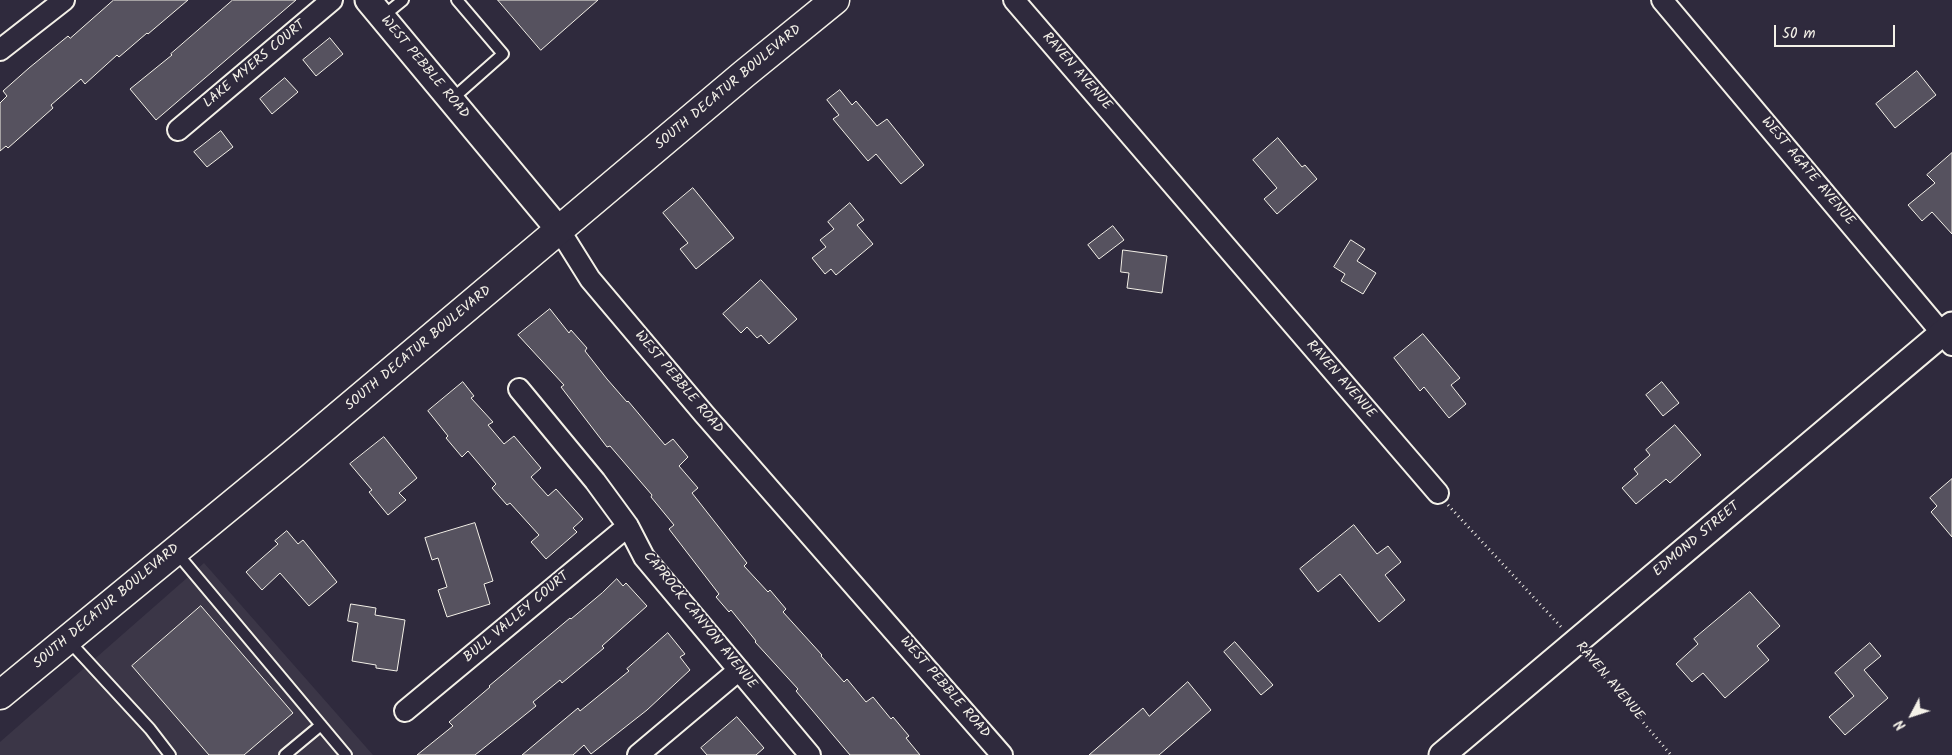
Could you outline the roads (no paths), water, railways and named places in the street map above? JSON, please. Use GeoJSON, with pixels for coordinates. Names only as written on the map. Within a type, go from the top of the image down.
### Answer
{"type":"FeatureCollection","features":[{"type":"Feature","properties":{"kind":"main road","name":"SOUTH DECATUR BOULEVARD"},"geometry":{"type":"LineString","coordinates":[[0,695],[560,231],[744,74],[835,0]]}},
{"type":"Feature","properties":{"kind":"street"},"geometry":{"type":"LineString","coordinates":[[0,50],[64,0]]}},
{"type":"Feature","properties":{"kind":"street","name":"LAKE MYERS COURT"},"geometry":{"type":"LineString","coordinates":[[178,130],[332,0]]}},
{"type":"Feature","properties":{"kind":"street","name":"RAVEN AVENUE"},"geometry":{"type":"LineString","coordinates":[[1014,0],[1438,493]]}},
{"type":"Feature","properties":{"kind":"street","name":"WEST AGATE AVENUE"},"geometry":{"type":"LineString","coordinates":[[1662,0],[1949,334]]}},
{"type":"Feature","properties":{"kind":"street","name":"WEST PEBBLE ROAD"},"geometry":{"type":"LineString","coordinates":[[375,9],[560,231],[590,279],[704,414],[1002,755]]}},
{"type":"Feature","properties":{"kind":"street","name":"EDMOND STREET"},"geometry":{"type":"LineString","coordinates":[[1442,755],[1575,642],[1949,334]]}},
{"type":"Feature","properties":{"kind":"street","name":"CAPROCK CANYON AVENUE"},"geometry":{"type":"LineString","coordinates":[[518,389],[595,482],[628,526],[644,557],[810,755]]}},
{"type":"Feature","properties":{"kind":"street","name":"BULL VALLEY COURT"},"geometry":{"type":"LineString","coordinates":[[405,711],[628,526]]}},
{"type":"Feature","properties":{"kind":"street"},"geometry":{"type":"LineString","coordinates":[[638,755],[739,670]]}},
{"type":"Feature","properties":{"kind":"lane"},"geometry":{"type":"LineString","coordinates":[[375,9],[403,0]]}},
{"type":"Feature","properties":{"kind":"lane"},"geometry":{"type":"LineString","coordinates":[[451,100],[503,54],[457,0]]}},
{"type":"Feature","properties":{"kind":"lane"},"geometry":{"type":"LineString","coordinates":[[175,551],[346,755]]}},
{"type":"Feature","properties":{"kind":"lane"},"geometry":{"type":"LineString","coordinates":[[68,640],[150,729],[170,755]]}},
{"type":"Feature","properties":{"kind":"lane"},"geometry":{"type":"LineString","coordinates":[[285,755],[320,725]]}}]}
